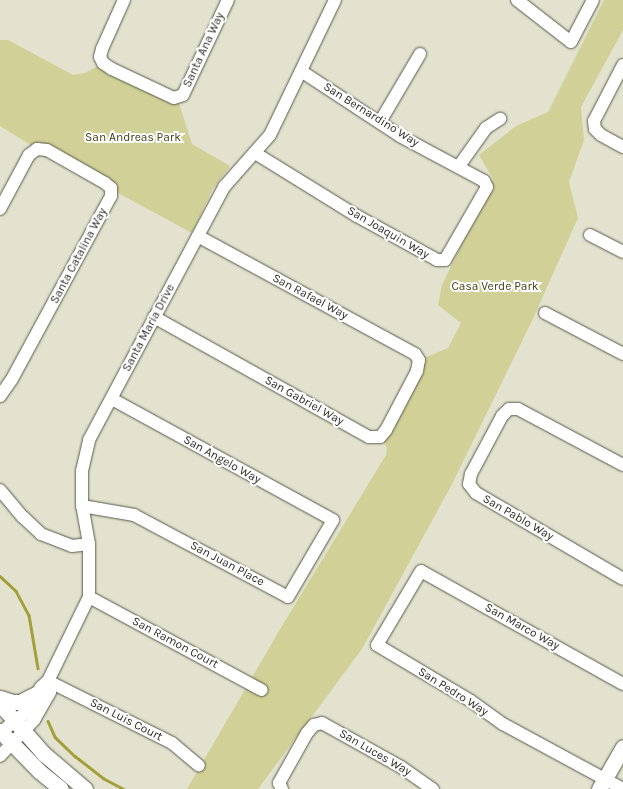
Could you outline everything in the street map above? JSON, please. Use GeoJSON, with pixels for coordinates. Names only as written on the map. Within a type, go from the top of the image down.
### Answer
{"type":"FeatureCollection","features":[{"type":"Feature","properties":{"kind":"main road"},"geometry":{"type":"LineString","coordinates":[[0,698],[12,702],[20,702],[38,693]]}},
{"type":"Feature","properties":{"kind":"main road"},"geometry":{"type":"LineString","coordinates":[[0,704],[44,754],[85,789]]}},
{"type":"Feature","properties":{"kind":"main road"},"geometry":{"type":"LineString","coordinates":[[0,732],[38,771],[60,789]]}},
{"type":"Feature","properties":{"kind":"main road"},"geometry":{"type":"LineString","coordinates":[[602,784],[623,747]]}},
{"type":"Feature","properties":{"kind":"street","name":"Santa Ana Way"},"geometry":{"type":"LineString","coordinates":[[124,0],[102,49],[100,57],[103,63],[112,69],[174,98],[183,95],[228,0]]}},
{"type":"Feature","properties":{"kind":"street","name":"Santa Maria Drive"},"geometry":{"type":"LineString","coordinates":[[0,756],[11,744],[26,712],[38,693],[48,681],[89,597],[88,544],[82,506],[82,471],[89,440],[224,187],[270,135],[335,0]]}},
{"type":"Feature","properties":{"kind":"street"},"geometry":{"type":"LineString","coordinates":[[517,0],[571,42],[593,0]]}},
{"type":"Feature","properties":{"kind":"street"},"geometry":{"type":"LineString","coordinates":[[380,122],[420,54]]}},
{"type":"Feature","properties":{"kind":"street"},"geometry":{"type":"LineString","coordinates":[[623,65],[594,121],[595,129],[601,135],[623,147]]}},
{"type":"Feature","properties":{"kind":"street","name":"San Bernardino Way"},"geometry":{"type":"LineString","coordinates":[[301,71],[400,136],[459,166],[484,181]]}},
{"type":"Feature","properties":{"kind":"street"},"geometry":{"type":"LineString","coordinates":[[459,166],[486,128],[500,119]]}},
{"type":"Feature","properties":{"kind":"street","name":"Santa Catalina Way"},"geometry":{"type":"LineString","coordinates":[[0,209],[29,154],[37,149],[48,150],[111,188],[111,196],[12,379],[0,396]]}},
{"type":"Feature","properties":{"kind":"street","name":"San Joaquin Way"},"geometry":{"type":"LineString","coordinates":[[255,153],[358,216],[436,260],[445,260],[486,186],[484,181]]}},
{"type":"Feature","properties":{"kind":"street"},"geometry":{"type":"LineString","coordinates":[[590,235],[623,252]]}},
{"type":"Feature","properties":{"kind":"street","name":"San Rafael Way"},"geometry":{"type":"LineString","coordinates":[[198,236],[415,354],[419,360]]}},
{"type":"Feature","properties":{"kind":"street"},"geometry":{"type":"LineString","coordinates":[[545,313],[623,354]]}},
{"type":"Feature","properties":{"kind":"street","name":"San Gabriel Way"},"geometry":{"type":"LineString","coordinates":[[154,317],[369,437],[380,437],[386,430],[417,371],[419,360]]}},
{"type":"Feature","properties":{"kind":"street","name":"San Angelo Way"},"geometry":{"type":"LineString","coordinates":[[112,399],[333,520]]}},
{"type":"Feature","properties":{"kind":"street","name":"San Pablo Way"},"geometry":{"type":"LineString","coordinates":[[623,465],[518,409],[509,409],[502,416],[471,474],[469,484],[476,493],[623,579]]}},
{"type":"Feature","properties":{"kind":"street"},"geometry":{"type":"LineString","coordinates":[[0,490],[23,517],[41,534],[72,546],[88,544]]}},
{"type":"Feature","properties":{"kind":"street","name":"San Juan Place"},"geometry":{"type":"LineString","coordinates":[[82,506],[134,515],[288,597],[333,520]]}},
{"type":"Feature","properties":{"kind":"street","name":"San Marco Way"},"geometry":{"type":"LineString","coordinates":[[421,571],[623,684]]}},
{"type":"Feature","properties":{"kind":"street","name":"San Pedro Way"},"geometry":{"type":"LineString","coordinates":[[421,571],[377,645],[471,701],[503,724],[602,784]]}},
{"type":"Feature","properties":{"kind":"street","name":"San Ramon Court"},"geometry":{"type":"LineString","coordinates":[[89,597],[262,690]]}},
{"type":"Feature","properties":{"kind":"street","name":"Santa Maria Drive"},"geometry":{"type":"LineString","coordinates":[[0,732],[19,727],[34,720],[50,692],[48,681]]}},
{"type":"Feature","properties":{"kind":"street","name":"San Luis Court"},"geometry":{"type":"LineString","coordinates":[[48,681],[172,743],[199,766]]}},
{"type":"Feature","properties":{"kind":"street","name":"San Luces Way"},"geometry":{"type":"LineString","coordinates":[[282,789],[279,782],[307,733],[314,725],[322,723],[401,767],[433,789]]}},
{"type":"Feature","properties":{"kind":"street"},"geometry":{"type":"LineString","coordinates":[[602,784],[623,789]]}},
{"type":"Feature","properties":{"kind":"green space","name":"Casa Verde Park"},"geometry":{"type":"Polygon","coordinates":[[[604,0],[623,0],[623,30],[581,107],[584,140],[569,182],[578,218],[531,323],[452,484],[362,649],[258,789],[187,789],[279,631],[386,455],[387,448],[380,437],[419,360],[448,348],[461,323],[438,305],[442,285],[493,179],[479,155],[516,126],[548,112],[604,0]]]}},
{"type":"Feature","properties":{"kind":"green space","name":"San Andreas Park"},"geometry":{"type":"Polygon","coordinates":[[[0,40],[8,40],[73,75],[85,73],[103,63],[177,97],[192,144],[230,166],[212,190],[192,233],[37,149],[0,126],[0,40]]]}},
{"type":"Feature","properties":{"kind":"waterway"},"geometry":{"type":"LineString","coordinates":[[0,576],[16,591],[29,615],[38,668]]}},
{"type":"Feature","properties":{"kind":"waterway"},"geometry":{"type":"LineString","coordinates":[[48,721],[55,737],[75,756],[103,778],[124,789]]}}]}
